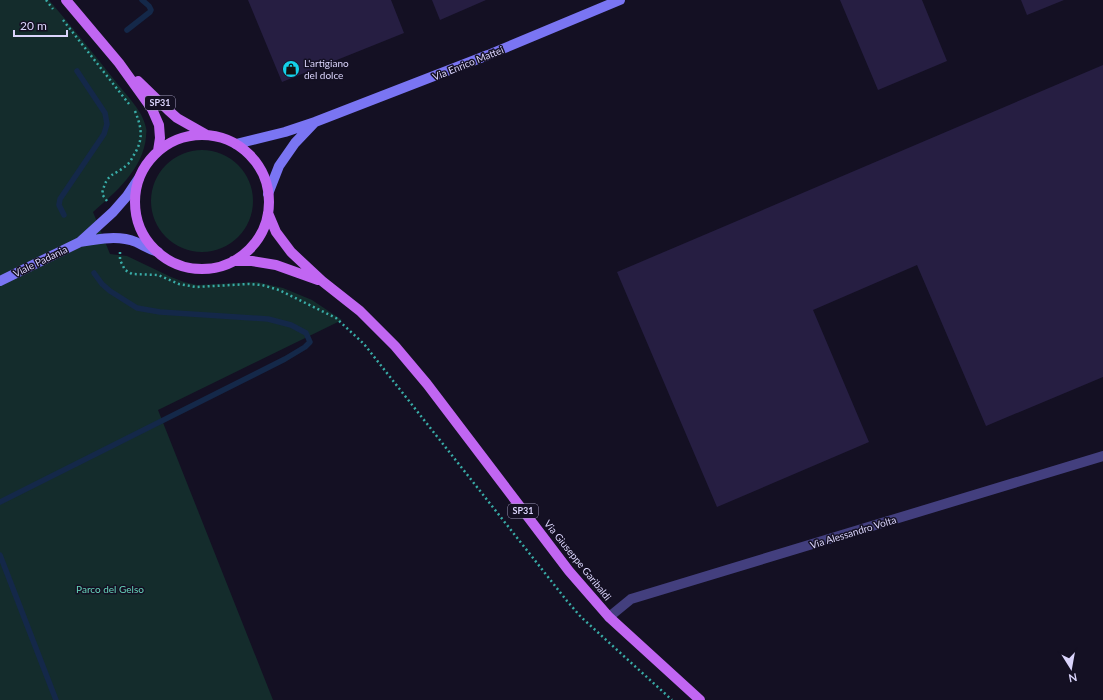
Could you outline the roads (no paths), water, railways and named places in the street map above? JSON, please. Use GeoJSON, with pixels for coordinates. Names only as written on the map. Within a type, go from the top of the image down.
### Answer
{"type":"FeatureCollection","features":[{"type":"Feature","properties":{"kind":"main road","name":"SP31"},"geometry":{"type":"LineString","coordinates":[[66,0],[119,63],[152,109],[159,125],[160,138],[158,151]]}},
{"type":"Feature","properties":{"kind":"main road","name":"SP31"},"geometry":{"type":"LineString","coordinates":[[119,63],[168,110],[188,125],[207,135]]}},
{"type":"Feature","properties":{"kind":"main road"},"geometry":{"type":"LineString","coordinates":[[207,135],[236,144],[255,161],[264,177],[268,194],[268,213],[260,236],[243,255],[220,266],[194,268],[181,266],[169,260],[158,252],[143,234],[138,224],[135,201],[136,189],[144,168],[158,151],[167,145],[186,137],[207,135]]}},
{"type":"Feature","properties":{"kind":"main road","name":"SP31"},"geometry":{"type":"LineString","coordinates":[[268,213],[276,232],[283,242],[322,281]]}},
{"type":"Feature","properties":{"kind":"main road","name":"SP31"},"geometry":{"type":"LineString","coordinates":[[233,261],[252,261],[276,265],[322,281]]}},
{"type":"Feature","properties":{"kind":"main road","name":"Via Giuseppe Garibaldi"},"geometry":{"type":"LineString","coordinates":[[322,281],[360,311],[395,346],[427,384],[569,571],[609,617],[700,700]]}},
{"type":"Feature","properties":{"kind":"street","name":"Via Enrico Mattei"},"geometry":{"type":"LineString","coordinates":[[236,144],[285,132],[315,122],[488,55],[620,0]]}},
{"type":"Feature","properties":{"kind":"street","name":"Via Enrico Mattei"},"geometry":{"type":"LineString","coordinates":[[268,194],[279,166],[295,143],[315,122]]}},
{"type":"Feature","properties":{"kind":"street","name":"Viale Padania"},"geometry":{"type":"LineString","coordinates":[[0,281],[80,242],[113,212],[140,178]]}},
{"type":"Feature","properties":{"kind":"street","name":"Viale Padania"},"geometry":{"type":"LineString","coordinates":[[80,242],[121,238],[136,242],[147,249],[158,252]]}},
{"type":"Feature","properties":{"kind":"street","name":"Via Alessandro Volta"},"geometry":{"type":"LineString","coordinates":[[609,617],[631,599],[1103,456]]}},
{"type":"Feature","properties":{"kind":"waterway"},"geometry":{"type":"LineString","coordinates":[[127,30],[150,12],[151,10],[149,6],[142,0]]}},
{"type":"Feature","properties":{"kind":"waterway"},"geometry":{"type":"LineString","coordinates":[[64,215],[59,205],[60,199],[104,134],[107,124],[105,113],[77,71]]}},
{"type":"Feature","properties":{"kind":"waterway"},"geometry":{"type":"LineString","coordinates":[[0,502],[285,359],[305,347],[310,342],[306,333],[291,325],[268,319],[160,312],[137,308],[110,291],[102,284],[94,273]]}},
{"type":"Feature","properties":{"kind":"waterway"},"geometry":{"type":"LineString","coordinates":[[0,555],[56,700]]}},
{"type":"Feature","properties":{"kind":"place","name":"L'artigiano del dolce"},"geometry":{"type":"Point","coordinates":[291,69]}},
{"type":"Feature","properties":{"kind":"park label","name":"Parco del Gelso"},"geometry":{"type":"Point","coordinates":[110,589]}}]}
